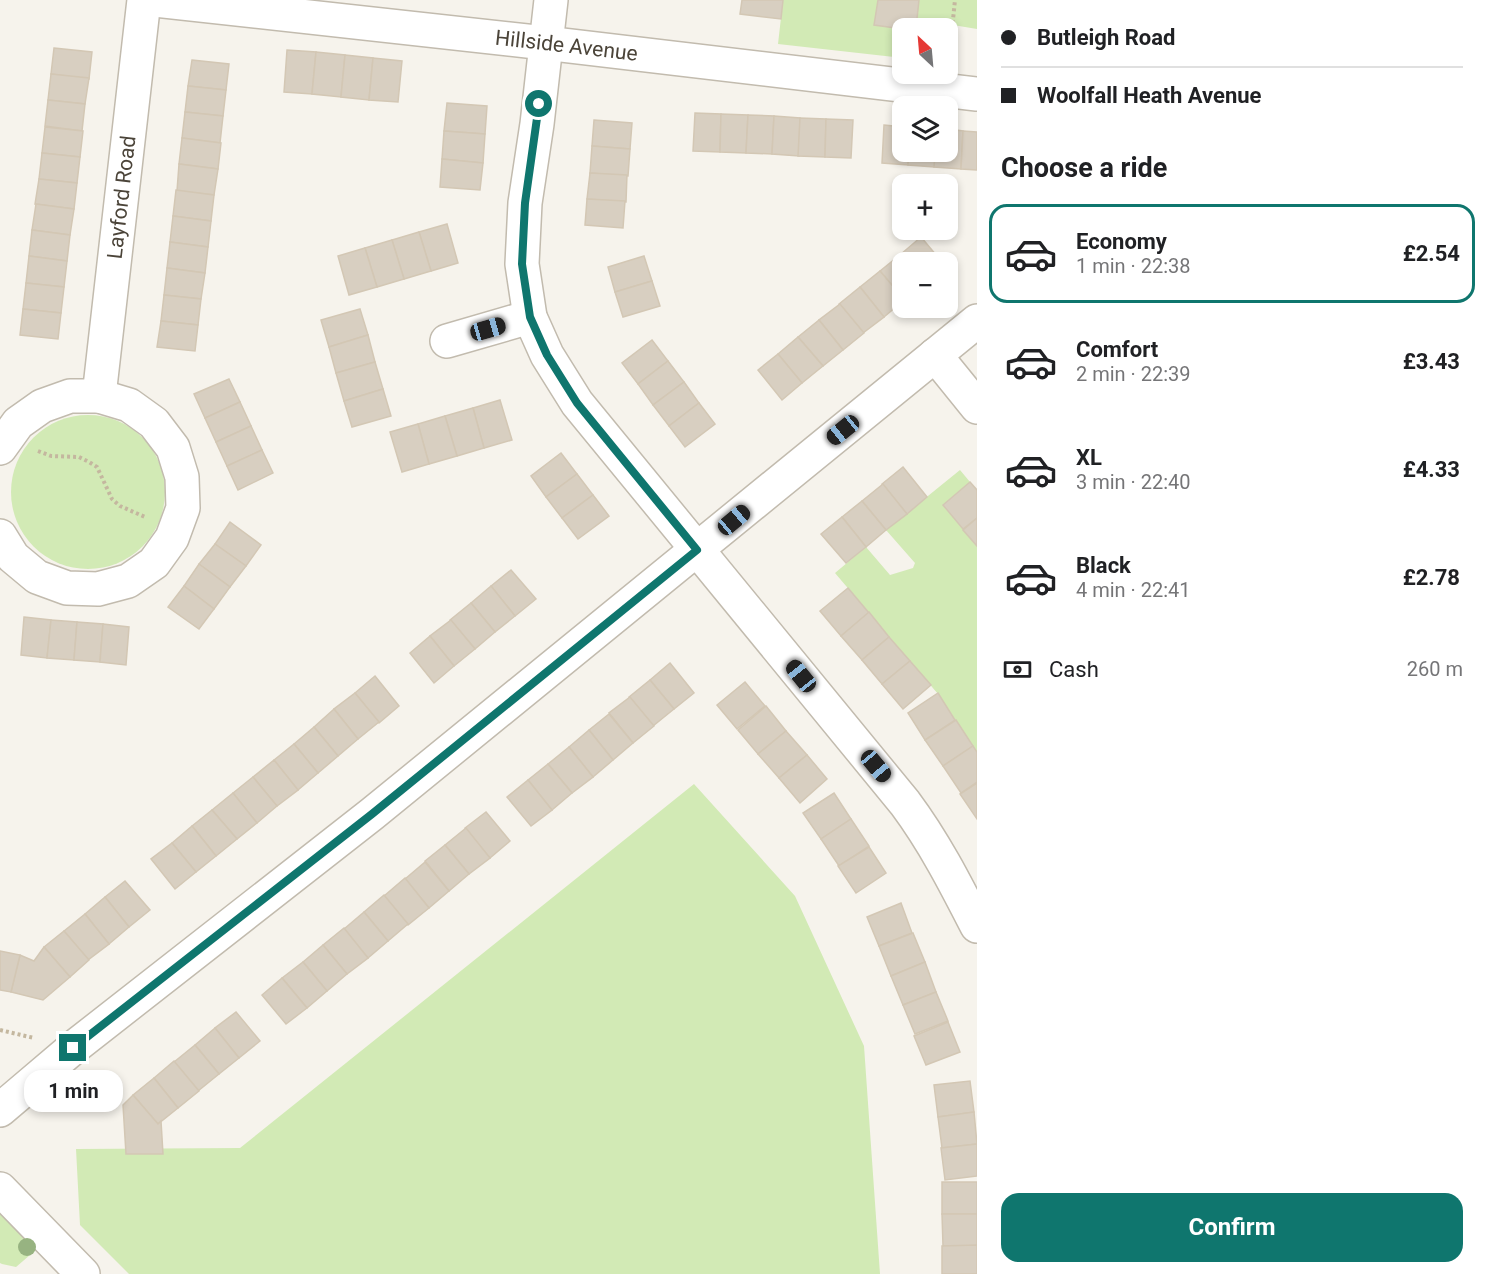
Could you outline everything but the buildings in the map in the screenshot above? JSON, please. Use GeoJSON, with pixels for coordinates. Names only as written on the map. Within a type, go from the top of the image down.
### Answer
{"type":"FeatureCollection","features":[{"type":"Feature","properties":{"kind":"street","name":"Layford Road"},"geometry":{"type":"LineString","coordinates":[[99,396],[144,0]]}},
{"type":"Feature","properties":{"kind":"street","name":"Hillside Avenue"},"geometry":{"type":"LineString","coordinates":[[155,0],[977,94]]}},
{"type":"Feature","properties":{"kind":"street"},"geometry":{"type":"LineString","coordinates":[[551,0],[537,124],[525,203],[522,264],[530,317],[547,355],[577,403],[922,825],[948,868],[977,926]]}},
{"type":"Feature","properties":{"kind":"street"},"geometry":{"type":"LineString","coordinates":[[447,341],[530,317]]}},
{"type":"Feature","properties":{"kind":"street"},"geometry":{"type":"LineString","coordinates":[[0,1110],[73,1048],[372,814],[977,321]]}},
{"type":"Feature","properties":{"kind":"street"},"geometry":{"type":"LineString","coordinates":[[935,355],[977,406]]}},
{"type":"Feature","properties":{"kind":"street"},"geometry":{"type":"LineString","coordinates":[[0,448],[18,423],[42,406],[70,396],[99,396],[129,405],[154,423],[173,448],[182,477],[183,508],[172,538],[154,563],[128,581],[98,589],[67,588],[37,577],[14,557],[0,536]]}},
{"type":"Feature","properties":{"kind":"street"},"geometry":{"type":"LineString","coordinates":[[0,1189],[83,1274]]}},
{"type":"Feature","properties":{"kind":"path"},"geometry":{"type":"LineString","coordinates":[[954,18],[956,0]]}},
{"type":"Feature","properties":{"kind":"path"},"geometry":{"type":"LineString","coordinates":[[32,448],[51,456],[79,457],[89,462],[97,467],[112,499],[120,506],[150,519]]}},
{"type":"Feature","properties":{"kind":"green space"},"geometry":{"type":"Polygon","coordinates":[[[783,0],[977,0],[977,29],[958,26],[958,18],[892,18],[892,57],[778,44],[783,0]]]}},
{"type":"Feature","properties":{"kind":"green space"},"geometry":{"type":"Polygon","coordinates":[[[88,415],[103,416],[118,421],[143,437],[159,462],[164,477],[164,507],[159,522],[143,547],[118,563],[103,568],[88,569],[73,568],[58,563],[33,547],[17,522],[12,507],[11,492],[12,477],[17,462],[33,437],[58,421],[73,416],[88,415]]]}},
{"type":"Feature","properties":{"kind":"green space"},"geometry":{"type":"Polygon","coordinates":[[[960,470],[970,482],[943,505],[977,546],[977,753],[938,694],[835,573],[866,547],[890,575],[913,568],[915,563],[886,530],[960,470]]]}},
{"type":"Feature","properties":{"kind":"green space"},"geometry":{"type":"Polygon","coordinates":[[[694,784],[795,896],[864,1046],[880,1274],[129,1274],[80,1225],[76,1149],[240,1148],[694,784]]]}},
{"type":"Feature","properties":{"kind":"green space"},"geometry":{"type":"Polygon","coordinates":[[[0,1210],[28,1240],[30,1255],[16,1267],[0,1263],[0,1210]]]}},
{"type":"Feature","properties":{"kind":"route"},"geometry":{"type":"LineString","coordinates":[[73,1048],[372,814],[697,550],[577,403],[547,355],[530,317],[522,264],[525,203],[539,104]]}}]}
